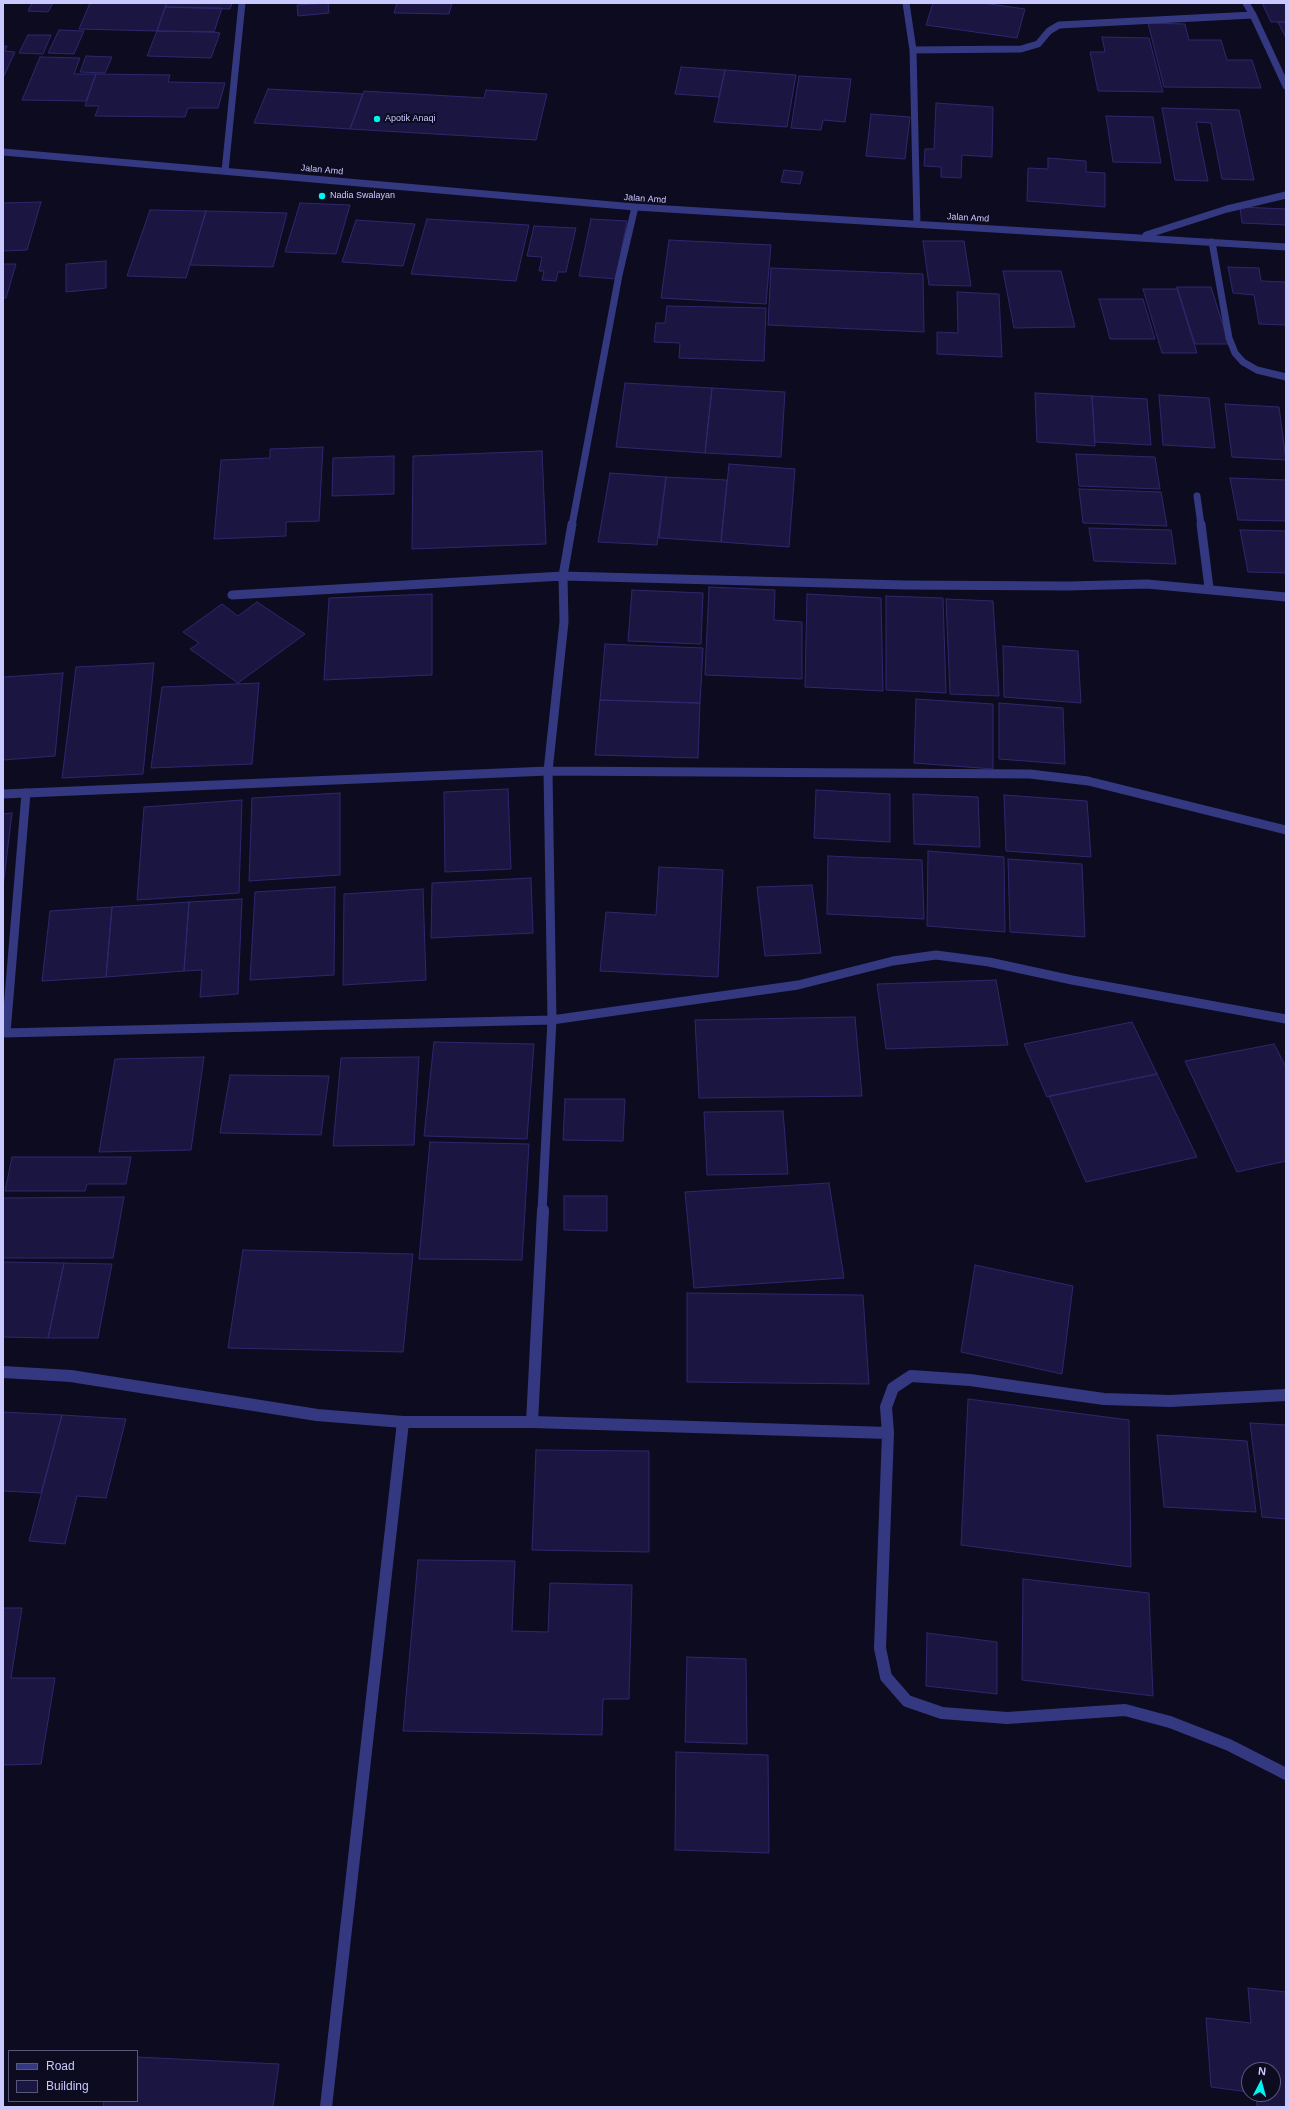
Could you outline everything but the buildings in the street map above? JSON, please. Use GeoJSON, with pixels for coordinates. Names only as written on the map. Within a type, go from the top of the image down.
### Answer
{"type":"FeatureCollection","features":[{"type":"Feature","properties":{"kind":"street"},"geometry":{"type":"LineString","coordinates":[[225,171],[242,3]]}},
{"type":"Feature","properties":{"kind":"street"},"geometry":{"type":"LineString","coordinates":[[906,3],[913,50],[917,224]]}},
{"type":"Feature","properties":{"kind":"street"},"geometry":{"type":"LineString","coordinates":[[1246,3],[1286,86]]}},
{"type":"Feature","properties":{"kind":"street"},"geometry":{"type":"LineString","coordinates":[[913,50],[1021,49],[1038,44],[1049,31],[1059,25],[1253,15]]}},
{"type":"Feature","properties":{"kind":"street","name":"Jalan Amd"},"geometry":{"type":"LineString","coordinates":[[3,152],[635,207],[1286,247]]}},
{"type":"Feature","properties":{"kind":"street"},"geometry":{"type":"LineString","coordinates":[[1142,237],[1227,209],[1286,195]]}},
{"type":"Feature","properties":{"kind":"street"},"geometry":{"type":"LineString","coordinates":[[532,1422],[552,1020],[548,771],[564,622],[563,576],[613,306],[635,207]]}},
{"type":"Feature","properties":{"kind":"street"},"geometry":{"type":"LineString","coordinates":[[1212,242],[1229,338],[1235,353],[1244,362],[1257,370],[1286,377]]}},
{"type":"Feature","properties":{"kind":"street"},"geometry":{"type":"LineString","coordinates":[[1197,496],[1209,588]]}},
{"type":"Feature","properties":{"kind":"street"},"geometry":{"type":"LineString","coordinates":[[232,595],[563,576],[904,585],[1068,586],[1148,584],[1209,588],[1286,597]]}},
{"type":"Feature","properties":{"kind":"street"},"geometry":{"type":"LineString","coordinates":[[3,794],[548,771],[1030,774],[1088,781],[1286,830]]}},
{"type":"Feature","properties":{"kind":"street"},"geometry":{"type":"LineString","coordinates":[[26,793],[4,1033],[552,1020],[798,985],[893,961],[936,955],[989,962],[1072,980],[1286,1019]]}},
{"type":"Feature","properties":{"kind":"street"},"geometry":{"type":"LineString","coordinates":[[3,1372],[71,1376],[317,1415],[403,1422],[532,1422],[888,1433]]}},
{"type":"Feature","properties":{"kind":"street"},"geometry":{"type":"LineString","coordinates":[[1286,1395],[1170,1401],[1104,1399],[970,1380],[911,1376],[893,1388],[886,1407],[888,1433],[880,1648],[886,1677],[908,1701],[942,1713],[1007,1718],[1125,1710],[1170,1722],[1229,1744],[1286,1774]]}},
{"type":"Feature","properties":{"kind":"street"},"geometry":{"type":"LineString","coordinates":[[326,2107],[403,1422]]}},
{"type":"Feature","properties":{"kind":"place","name":"Apotik Anaqi"},"geometry":{"type":"Point","coordinates":[377,119]}},
{"type":"Feature","properties":{"kind":"place","name":"Nadia Swalayan"},"geometry":{"type":"Point","coordinates":[322,196]}}]}
